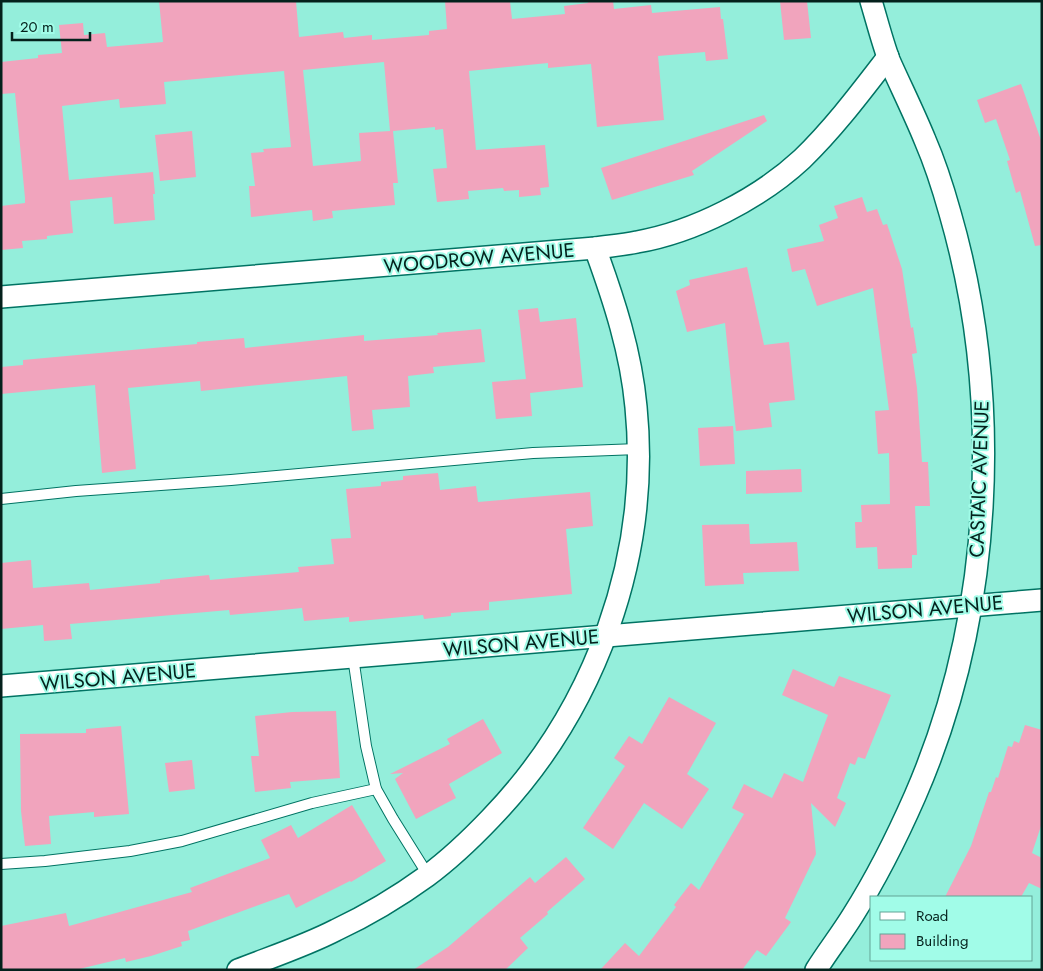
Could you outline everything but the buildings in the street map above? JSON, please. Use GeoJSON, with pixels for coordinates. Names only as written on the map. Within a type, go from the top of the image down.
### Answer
{"type":"FeatureCollection","features":[{"type":"Feature","properties":{"kind":"street","name":"CASTAIC AVENUE"},"geometry":{"type":"LineString","coordinates":[[816,970],[853,916],[878,871],[915,795],[942,724],[962,650],[971,605],[981,529],[984,438],[978,352],[968,286],[950,213],[926,141],[888,57],[871,1]]}},
{"type":"Feature","properties":{"kind":"street","name":"WOODROW AVENUE"},"geometry":{"type":"LineString","coordinates":[[1,297],[595,248],[638,242],[680,230],[725,212],[767,186],[801,160],[835,125],[888,57]]}},
{"type":"Feature","properties":{"kind":"street"},"geometry":{"type":"LineString","coordinates":[[238,970],[334,931],[382,906],[428,875],[471,840],[515,794],[548,750],[576,702],[606,636],[623,580],[633,526],[638,449],[636,407],[626,344],[614,299],[595,248]]}},
{"type":"Feature","properties":{"kind":"street","name":"WILSON AVENUE"},"geometry":{"type":"LineString","coordinates":[[1,686],[1042,600]]}},
{"type":"Feature","properties":{"kind":"lane"},"geometry":{"type":"LineString","coordinates":[[1,499],[76,491],[231,480],[524,454],[638,449]]}},
{"type":"Feature","properties":{"kind":"lane"},"geometry":{"type":"LineString","coordinates":[[353,657],[366,746],[376,789],[428,875]]}},
{"type":"Feature","properties":{"kind":"lane"},"geometry":{"type":"LineString","coordinates":[[1,864],[130,851],[182,841],[312,803],[376,789]]}}]}
